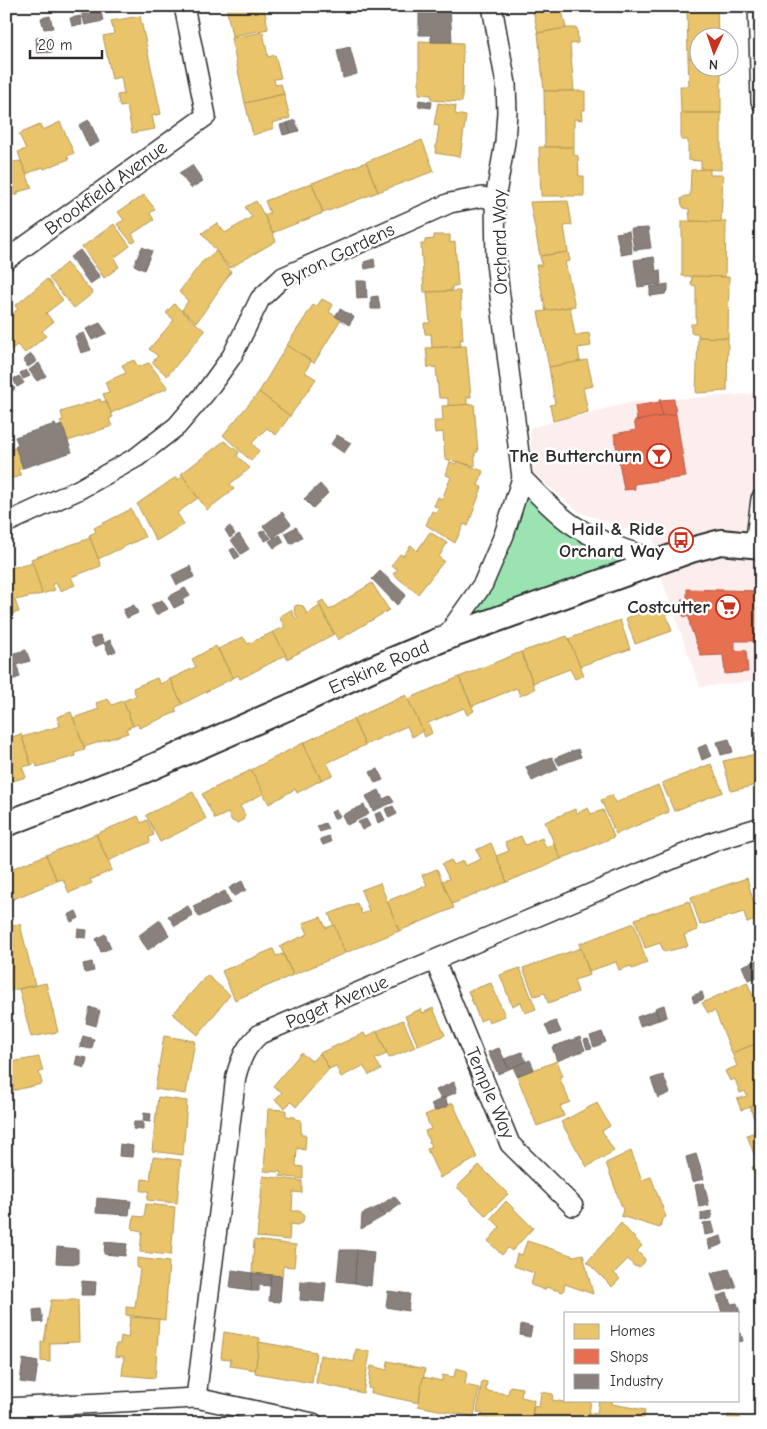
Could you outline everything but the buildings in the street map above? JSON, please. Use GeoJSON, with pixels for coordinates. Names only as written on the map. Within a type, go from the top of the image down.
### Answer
{"type":"FeatureCollection","features":[{"type":"Feature","properties":{"kind":"street","name":"Brookfield Avenue"},"geometry":{"type":"LineString","coordinates":[[6,260],[206,116],[184,6]]}},
{"type":"Feature","properties":{"kind":"street","name":"Orchard Way"},"geometry":{"type":"LineString","coordinates":[[445,638],[483,584],[504,535],[522,478],[496,263],[495,200],[505,142],[507,112],[506,84],[492,6]]}},
{"type":"Feature","properties":{"kind":"street"},"geometry":{"type":"LineString","coordinates":[[758,6],[761,101]]}},
{"type":"Feature","properties":{"kind":"street","name":"Byron Gardens"},"geometry":{"type":"LineString","coordinates":[[6,523],[78,490],[129,462],[177,426],[206,392],[232,356],[260,300],[283,277],[450,203],[482,197],[495,200]]}},
{"type":"Feature","properties":{"kind":"street"},"geometry":{"type":"LineString","coordinates":[[522,478],[571,524],[608,543],[659,561]]}},
{"type":"Feature","properties":{"kind":"street"},"geometry":{"type":"LineString","coordinates":[[758,546],[761,499]]}},
{"type":"Feature","properties":{"kind":"street","name":"Erskine Road"},"geometry":{"type":"LineString","coordinates":[[6,824],[143,771],[445,638],[690,550],[720,542],[758,546]]}},
{"type":"Feature","properties":{"kind":"street","name":"Paget Avenue"},"geometry":{"type":"LineString","coordinates":[[196,1398],[236,1076],[241,1056],[250,1043],[260,1034],[716,841],[761,827]]}},
{"type":"Feature","properties":{"kind":"street","name":"Temple Way"},"geometry":{"type":"LineString","coordinates":[[435,961],[510,1144],[573,1206]]}},
{"type":"Feature","properties":{"kind":"street"},"geometry":{"type":"LineString","coordinates":[[18,1412],[196,1398],[313,1423]]}},
{"type":"Feature","properties":{"kind":"shaded area"},"geometry":{"type":"Polygon","coordinates":[[[761,393],[761,680],[700,687],[657,566],[654,539],[579,512],[533,473],[530,428],[632,402],[761,393]]]}},
{"type":"Feature","properties":{"kind":"green space"},"geometry":{"type":"Polygon","coordinates":[[[524,486],[646,562],[456,629],[524,486]]]}},
{"type":"Feature","properties":{"kind":"place","name":"The Butterchurn"},"geometry":{"type":"Point","coordinates":[659,456]}},
{"type":"Feature","properties":{"kind":"place","name":"Hail & Ride Orchard Way"},"geometry":{"type":"Point","coordinates":[681,540]}},
{"type":"Feature","properties":{"kind":"place","name":"Costcutter"},"geometry":{"type":"Point","coordinates":[728,607]}}]}
